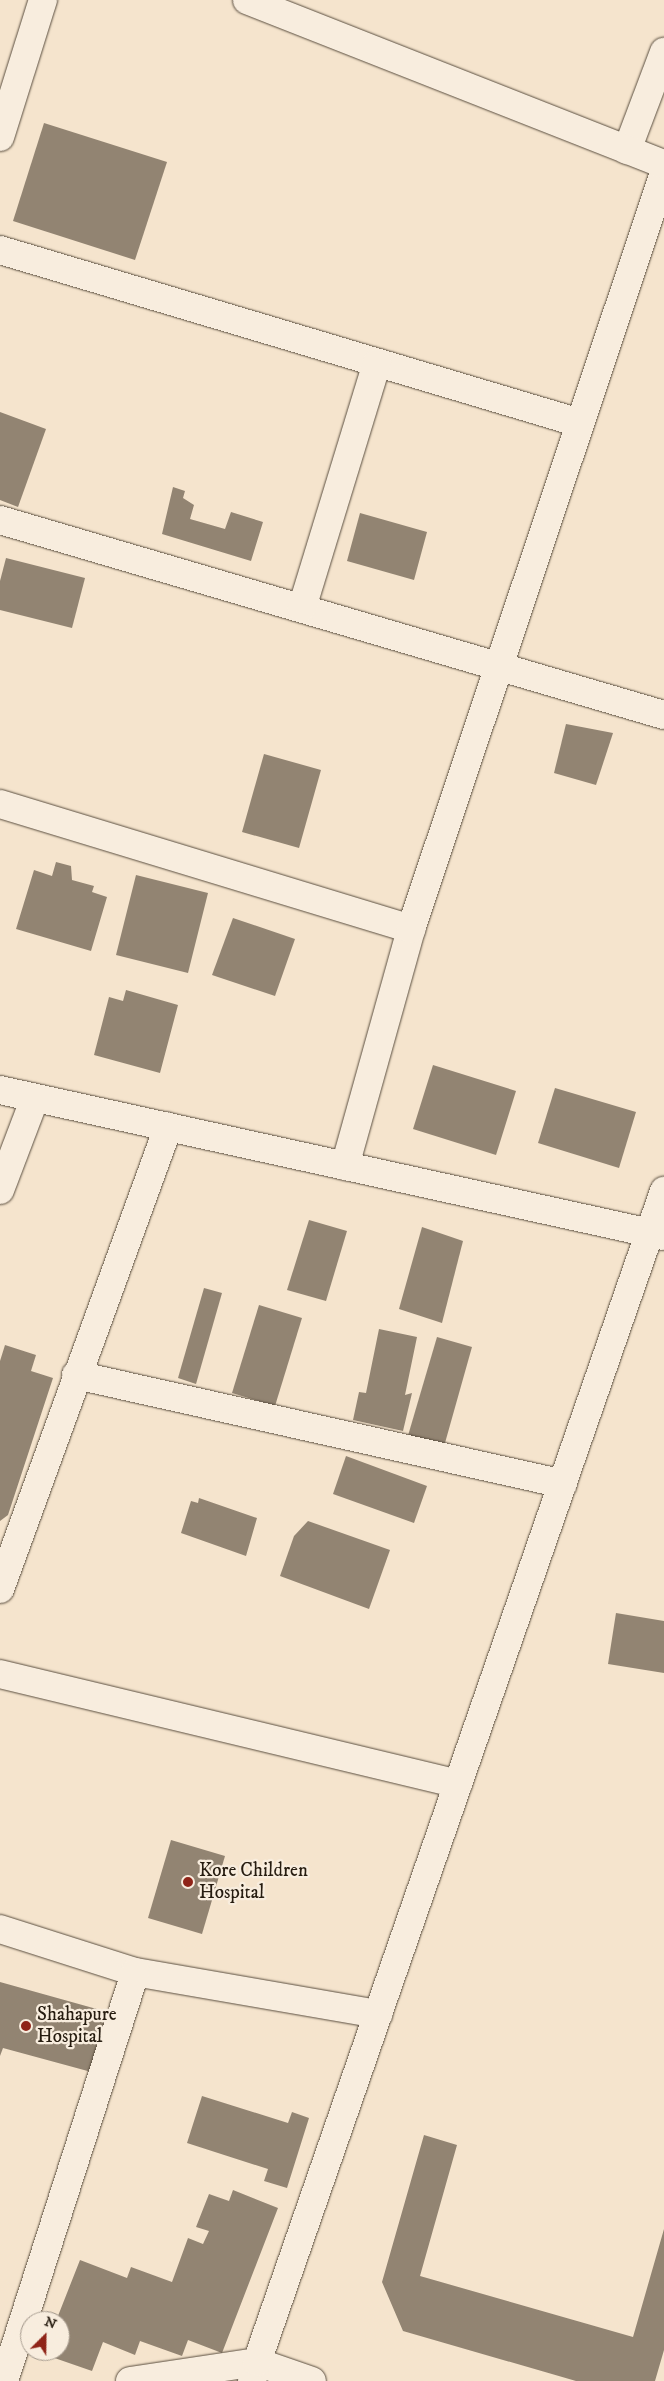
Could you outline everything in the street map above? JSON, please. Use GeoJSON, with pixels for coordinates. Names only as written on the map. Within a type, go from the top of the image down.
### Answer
{"type":"FeatureCollection","features":[{"type":"Feature","properties":{"kind":"street"},"geometry":{"type":"LineString","coordinates":[[0,137],[43,0]]}},
{"type":"Feature","properties":{"kind":"street"},"geometry":{"type":"LineString","coordinates":[[247,0],[664,164]]}},
{"type":"Feature","properties":{"kind":"street"},"geometry":{"type":"LineString","coordinates":[[627,150],[664,52]]}},
{"type":"Feature","properties":{"kind":"street"},"geometry":{"type":"LineString","coordinates":[[345,1166],[411,929],[664,173]]}},
{"type":"Feature","properties":{"kind":"street"},"geometry":{"type":"LineString","coordinates":[[0,250],[580,423]]}},
{"type":"Feature","properties":{"kind":"street"},"geometry":{"type":"LineString","coordinates":[[302,608],[377,363]]}},
{"type":"Feature","properties":{"kind":"street"},"geometry":{"type":"LineString","coordinates":[[0,520],[664,715]]}},
{"type":"Feature","properties":{"kind":"street"},"geometry":{"type":"LineString","coordinates":[[0,804],[411,929]]}},
{"type":"Feature","properties":{"kind":"street"},"geometry":{"type":"LineString","coordinates":[[0,1090],[657,1234]]}},
{"type":"Feature","properties":{"kind":"street"},"geometry":{"type":"LineString","coordinates":[[0,1190],[35,1098]]}},
{"type":"Feature","properties":{"kind":"street"},"geometry":{"type":"LineString","coordinates":[[0,1589],[76,1375],[168,1127]]}},
{"type":"Feature","properties":{"kind":"street"},"geometry":{"type":"LineString","coordinates":[[254,2372],[563,1484],[657,1234],[664,1191]]}},
{"type":"Feature","properties":{"kind":"street"},"geometry":{"type":"LineString","coordinates":[[76,1375],[563,1484]]}},
{"type":"Feature","properties":{"kind":"street"},"geometry":{"type":"LineString","coordinates":[[0,1674],[458,1784]]}},
{"type":"Feature","properties":{"kind":"street"},"geometry":{"type":"LineString","coordinates":[[0,1929],[135,1972],[378,2014]]}},
{"type":"Feature","properties":{"kind":"street"},"geometry":{"type":"LineString","coordinates":[[4,2381],[135,1972]]}},
{"type":"Feature","properties":{"kind":"street"},"geometry":{"type":"LineString","coordinates":[[130,2381],[254,2372],[312,2381]]}},
{"type":"Feature","properties":{"kind":"building"},"geometry":{"type":"Polygon","coordinates":[[[44,123],[167,162],[135,260],[13,221],[44,123]]]}},
{"type":"Feature","properties":{"kind":"building"},"geometry":{"type":"Polygon","coordinates":[[[0,412],[46,429],[18,507],[0,500],[0,412]]]}},
{"type":"Feature","properties":{"kind":"building"},"geometry":{"type":"Polygon","coordinates":[[[173,487],[185,491],[183,498],[194,505],[190,519],[225,529],[231,512],[263,522],[251,561],[162,534],[173,487]]]}},
{"type":"Feature","properties":{"kind":"building"},"geometry":{"type":"Polygon","coordinates":[[[360,513],[427,532],[414,580],[347,561],[360,513]]]}},
{"type":"Feature","properties":{"kind":"building"},"geometry":{"type":"Polygon","coordinates":[[[6,558],[85,578],[72,628],[0,610],[0,581],[6,558]]]}},
{"type":"Feature","properties":{"kind":"building"},"geometry":{"type":"Polygon","coordinates":[[[566,724],[613,733],[596,785],[554,773],[566,724]]]}},
{"type":"Feature","properties":{"kind":"building"},"geometry":{"type":"Polygon","coordinates":[[[264,754],[321,770],[299,848],[242,832],[264,754]]]}},
{"type":"Feature","properties":{"kind":"building"},"geometry":{"type":"Polygon","coordinates":[[[56,862],[71,866],[72,880],[94,886],[92,892],[107,897],[91,951],[16,929],[34,870],[52,876],[56,862]]]}},
{"type":"Feature","properties":{"kind":"building"},"geometry":{"type":"Polygon","coordinates":[[[136,875],[208,893],[188,973],[116,955],[136,875]]]}},
{"type":"Feature","properties":{"kind":"building"},"geometry":{"type":"Polygon","coordinates":[[[233,918],[295,939],[275,996],[212,975],[233,918]]]}},
{"type":"Feature","properties":{"kind":"building"},"geometry":{"type":"Polygon","coordinates":[[[126,990],[178,1005],[160,1073],[94,1055],[109,997],[123,1001],[126,990]]]}},
{"type":"Feature","properties":{"kind":"building"},"geometry":{"type":"Polygon","coordinates":[[[433,1065],[516,1091],[496,1155],[413,1129],[433,1065]]]}},
{"type":"Feature","properties":{"kind":"building"},"geometry":{"type":"Polygon","coordinates":[[[555,1088],[636,1112],[619,1168],[538,1143],[555,1088]]]}},
{"type":"Feature","properties":{"kind":"building"},"geometry":{"type":"Polygon","coordinates":[[[309,1220],[347,1231],[326,1301],[287,1290],[309,1220]]]}},
{"type":"Feature","properties":{"kind":"building"},"geometry":{"type":"Polygon","coordinates":[[[422,1227],[463,1241],[442,1323],[399,1309],[422,1227]]]}},
{"type":"Feature","properties":{"kind":"building"},"geometry":{"type":"Polygon","coordinates":[[[204,1288],[222,1293],[196,1384],[178,1378],[204,1288]]]}},
{"type":"Feature","properties":{"kind":"building"},"geometry":{"type":"Polygon","coordinates":[[[259,1305],[302,1318],[275,1406],[232,1393],[259,1305]]]}},
{"type":"Feature","properties":{"kind":"building"},"geometry":{"type":"Polygon","coordinates":[[[379,1329],[417,1337],[405,1395],[412,1393],[403,1431],[353,1420],[359,1392],[366,1393],[379,1329]]]}},
{"type":"Feature","properties":{"kind":"building"},"geometry":{"type":"Polygon","coordinates":[[[437,1337],[472,1347],[443,1450],[407,1439],[437,1337]]]}},
{"type":"Feature","properties":{"kind":"building"},"geometry":{"type":"Polygon","coordinates":[[[5,1345],[36,1355],[31,1371],[53,1378],[8,1515],[0,1521],[0,1361],[5,1345]]]}},
{"type":"Feature","properties":{"kind":"building"},"geometry":{"type":"Polygon","coordinates":[[[346,1456],[427,1486],[414,1523],[333,1494],[346,1456]]]}},
{"type":"Feature","properties":{"kind":"building"},"geometry":{"type":"Polygon","coordinates":[[[199,1498],[257,1518],[246,1556],[181,1533],[191,1501],[198,1503],[199,1498]]]}},
{"type":"Feature","properties":{"kind":"building"},"geometry":{"type":"Polygon","coordinates":[[[308,1521],[390,1550],[369,1609],[280,1576],[294,1536],[308,1521]]]}},
{"type":"Feature","properties":{"kind":"building"},"geometry":{"type":"Polygon","coordinates":[[[616,1613],[664,1621],[664,1673],[608,1664],[616,1613]]]}},
{"type":"Feature","properties":{"kind":"building"},"geometry":{"type":"Polygon","coordinates":[[[171,1840],[225,1856],[202,1934],[148,1918],[171,1840]]]}},
{"type":"Feature","properties":{"kind":"building"},"geometry":{"type":"Polygon","coordinates":[[[0,1982],[111,2013],[95,2073],[3,2048],[0,2056],[0,1982]]]}},
{"type":"Feature","properties":{"kind":"building"},"geometry":{"type":"Polygon","coordinates":[[[202,2096],[288,2123],[292,2112],[309,2118],[287,2188],[264,2181],[268,2169],[187,2143],[202,2096]]]}},
{"type":"Feature","properties":{"kind":"building"},"geometry":{"type":"Polygon","coordinates":[[[424,2135],[457,2145],[420,2276],[633,2337],[664,2229],[664,2350],[655,2381],[576,2381],[403,2331],[382,2282],[424,2135]]]}},
{"type":"Feature","properties":{"kind":"building"},"geometry":{"type":"Polygon","coordinates":[[[233,2190],[278,2208],[222,2353],[188,2340],[182,2356],[140,2341],[135,2355],[103,2342],[92,2371],[63,2361],[70,2361],[70,2311],[60,2311],[80,2260],[127,2278],[131,2267],[172,2282],[188,2238],[203,2244],[209,2231],[196,2227],[209,2194],[229,2201],[233,2190]]]}},
{"type":"Feature","properties":{"kind":"place","name":"Kore Children Hospital"},"geometry":{"type":"Point","coordinates":[188,1882]}},
{"type":"Feature","properties":{"kind":"place","name":"Shahapure Hospital"},"geometry":{"type":"Point","coordinates":[26,2026]}}]}
